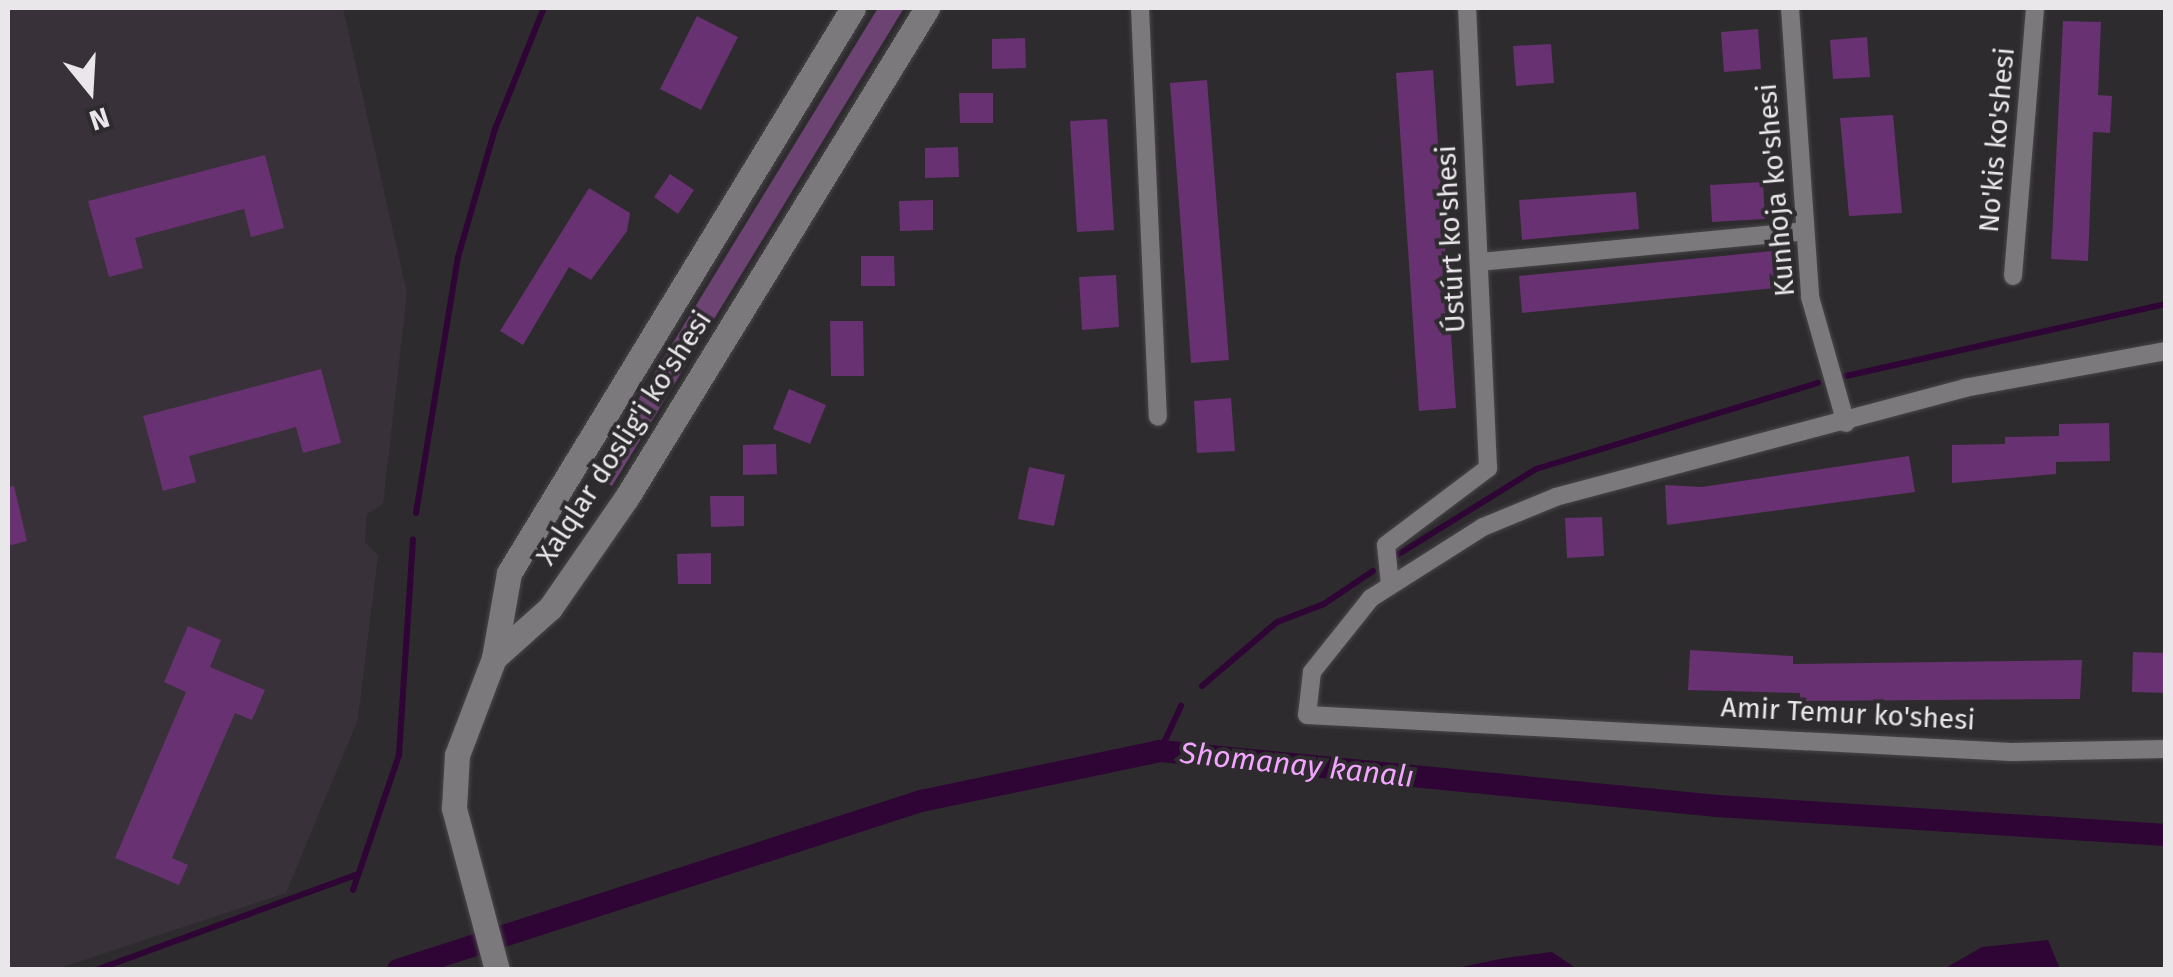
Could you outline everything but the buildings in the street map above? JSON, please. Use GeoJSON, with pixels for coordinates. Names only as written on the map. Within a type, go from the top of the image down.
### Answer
{"type":"FeatureCollection","features":[{"type":"Feature","properties":{"kind":"main road","name":"Xalqlar doslig'i ko'shesi"},"geometry":{"type":"LineString","coordinates":[[494,658],[518,558],[853,8]]}},
{"type":"Feature","properties":{"kind":"main road","name":"Xalqlar doslig'i ko'shesi"},"geometry":{"type":"LineString","coordinates":[[494,658],[550,608],[628,497],[927,8]]}},
{"type":"Feature","properties":{"kind":"main road"},"geometry":{"type":"LineString","coordinates":[[494,658],[458,755],[454,808],[473,898],[496,970]]}},
{"type":"Feature","properties":{"kind":"street"},"geometry":{"type":"LineString","coordinates":[[1140,8],[1158,417]]}},
{"type":"Feature","properties":{"kind":"street","name":"Ústúrt ko'shesi"},"geometry":{"type":"LineString","coordinates":[[1390,586],[1386,546],[1488,468],[1467,8]]}},
{"type":"Feature","properties":{"kind":"street","name":"Kunhoja ko'shesi"},"geometry":{"type":"LineString","coordinates":[[1790,8],[1810,297],[1846,424]]}},
{"type":"Feature","properties":{"kind":"street","name":"No'kis ko'shesi"},"geometry":{"type":"LineString","coordinates":[[2013,276],[2034,8]]}},
{"type":"Feature","properties":{"kind":"street"},"geometry":{"type":"LineString","coordinates":[[1480,262],[1804,231]]}},
{"type":"Feature","properties":{"kind":"street"},"geometry":{"type":"LineString","coordinates":[[1390,586],[1483,526],[1556,497],[1846,424],[1965,388],[2166,351]]}},
{"type":"Feature","properties":{"kind":"street","name":"Amir Temur ko'shesi"},"geometry":{"type":"LineString","coordinates":[[1390,586],[1312,672],[1307,715],[1527,723],[2011,752],[2166,749]]}},
{"type":"Feature","properties":{"kind":"shaded area"},"geometry":{"type":"Polygon","coordinates":[[[8,8],[343,8],[407,293],[383,504],[367,514],[365,542],[378,555],[358,719],[286,893],[54,970],[8,969],[8,8]]]}},
{"type":"Feature","properties":{"kind":"shaded area"},"geometry":{"type":"Polygon","coordinates":[[[878,8],[904,8],[612,486],[592,475],[878,8]]]}},
{"type":"Feature","properties":{"kind":"shaded area"},"geometry":{"type":"Polygon","coordinates":[[[2048,940],[2060,969],[1944,969],[1982,947],[2048,940]]]}},
{"type":"Feature","properties":{"kind":"shaded area"},"geometry":{"type":"Polygon","coordinates":[[[1552,952],[1577,969],[1452,969],[1505,958],[1552,952]]]}},
{"type":"Feature","properties":{"kind":"waterway"},"geometry":{"type":"LineString","coordinates":[[416,513],[458,257],[495,129],[544,8]]}},
{"type":"Feature","properties":{"kind":"waterway"},"geometry":{"type":"LineString","coordinates":[[1846,376],[2166,304]]}},
{"type":"Feature","properties":{"kind":"waterway"},"geometry":{"type":"LineString","coordinates":[[1394,557],[1536,469],[1818,383]]}},
{"type":"Feature","properties":{"kind":"waterway"},"geometry":{"type":"LineString","coordinates":[[353,890],[399,755],[413,539]]}},
{"type":"Feature","properties":{"kind":"waterway"},"geometry":{"type":"LineString","coordinates":[[1202,686],[1277,622],[1324,604],[1373,571]]}},
{"type":"Feature","properties":{"kind":"waterway"},"geometry":{"type":"LineString","coordinates":[[1160,751],[1181,706]]}},
{"type":"Feature","properties":{"kind":"waterway","name":"Shomanay kanalı"},"geometry":{"type":"LineString","coordinates":[[398,970],[921,801],[1160,751],[1717,806],[2166,835]]}},
{"type":"Feature","properties":{"kind":"waterway"},"geometry":{"type":"LineString","coordinates":[[96,970],[358,874]]}}]}
